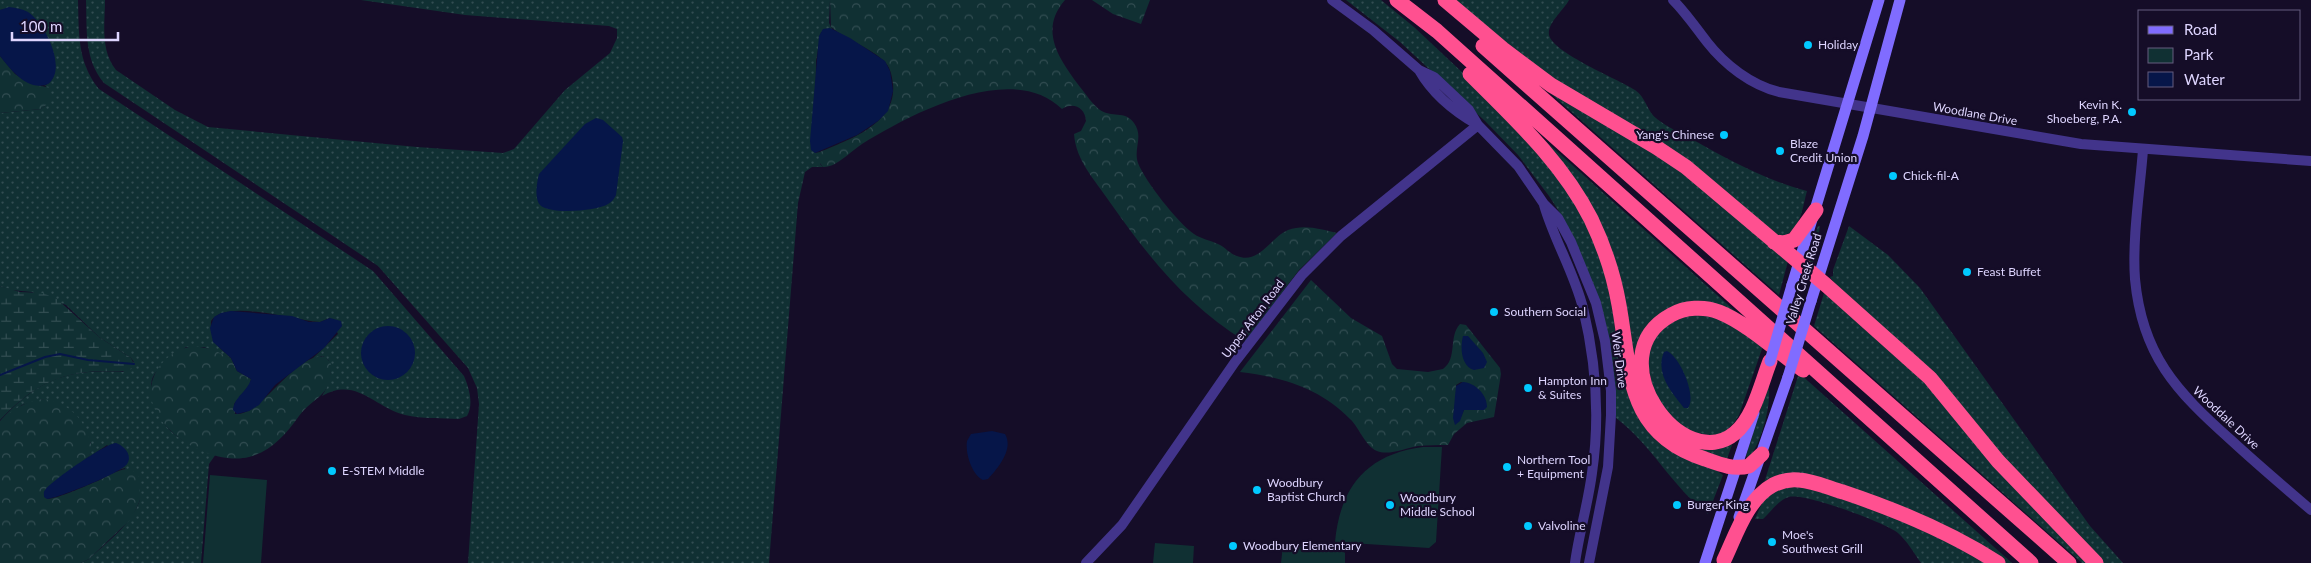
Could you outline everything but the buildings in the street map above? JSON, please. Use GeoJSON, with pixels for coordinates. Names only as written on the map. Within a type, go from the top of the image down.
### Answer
{"type":"FeatureCollection","features":[{"type":"Feature","properties":{"kind":"highway"},"geometry":{"type":"LineString","coordinates":[[1397,0],[1437,31],[2031,563]]}},
{"type":"Feature","properties":{"kind":"highway"},"geometry":{"type":"LineString","coordinates":[[1432,0],[2068,563]]}},
{"type":"Feature","properties":{"kind":"highway"},"geometry":{"type":"LineString","coordinates":[[1445,0],[1499,46],[1551,85],[1656,147],[1686,167],[1818,279],[1930,378],[1998,461],[2096,563]]}},
{"type":"Feature","properties":{"kind":"highway"},"geometry":{"type":"LineString","coordinates":[[1437,31],[1456,60],[1550,157],[1585,209],[1599,238],[1613,276],[1632,388],[1647,418],[1661,434],[1685,451],[1726,466],[1738,468],[1751,465],[1762,454]]}},
{"type":"Feature","properties":{"kind":"highway"},"geometry":{"type":"LineString","coordinates":[[1774,242],[1788,242],[1796,239],[1816,210]]}},
{"type":"Feature","properties":{"kind":"highway"},"geometry":{"type":"LineString","coordinates":[[1770,361],[1746,420],[1732,435],[1712,442],[1689,437],[1662,417],[1648,393],[1641,367],[1642,352],[1648,338],[1664,319],[1687,309],[1714,310],[1729,316],[1764,341],[1915,459]]}},
{"type":"Feature","properties":{"kind":"highway"},"geometry":{"type":"LineString","coordinates":[[1723,562],[1746,514],[1757,498],[1776,484],[1796,480],[1848,494],[1898,512],[1952,537],[1998,563]]}},
{"type":"Feature","properties":{"kind":"main road","name":"Valley Creek Road"},"geometry":{"type":"LineString","coordinates":[[1705,563],[1738,468],[1879,0]]}},
{"type":"Feature","properties":{"kind":"main road","name":"Valley Creek Road"},"geometry":{"type":"LineString","coordinates":[[1723,562],[1788,377],[1870,109],[1900,0]]}},
{"type":"Feature","properties":{"kind":"street","name":"Weir Drive"},"geometry":{"type":"LineString","coordinates":[[1332,0],[1373,30],[1419,70],[1434,77],[1469,110],[1478,124],[1518,166],[1544,204],[1558,218],[1584,272],[1596,303],[1608,357],[1612,415],[1610,452],[1589,563]]}},
{"type":"Feature","properties":{"kind":"street","name":"Woodlane Drive"},"geometry":{"type":"LineString","coordinates":[[1673,0],[1718,54],[1734,69],[1756,83],[1779,92],[1848,106],[2081,144],[2311,161]]}},
{"type":"Feature","properties":{"kind":"street","name":"Upper Afton Road"},"geometry":{"type":"LineString","coordinates":[[1086,563],[1122,525],[1235,362],[1302,275],[1341,236],[1478,124]]}},
{"type":"Feature","properties":{"kind":"street","name":"Wooddale Drive"},"geometry":{"type":"LineString","coordinates":[[2143,150],[2135,277],[2141,316],[2154,353],[2171,381],[2191,404],[2311,510]]}},
{"type":"Feature","properties":{"kind":"street","name":"Weir Drive"},"geometry":{"type":"LineString","coordinates":[[1544,204],[1580,299],[1593,368],[1596,413],[1594,455],[1575,563]]}},
{"type":"Feature","properties":{"kind":"green space"},"geometry":{"type":"Polygon","coordinates":[[[0,0],[78,0],[79,36],[83,58],[92,79],[99,89],[373,271],[464,376],[470,401],[467,416],[459,419],[425,418],[405,415],[365,395],[345,389],[322,396],[329,380],[330,363],[327,358],[322,356],[311,360],[338,334],[330,318],[320,322],[262,312],[231,311],[219,314],[211,321],[213,339],[231,358],[204,347],[186,347],[156,372],[152,378],[151,385],[152,396],[158,413],[170,430],[186,442],[216,454],[209,464],[201,563],[81,563],[89,559],[118,532],[136,509],[140,500],[125,468],[118,470],[125,466],[107,445],[88,458],[91,451],[91,443],[44,399],[22,405],[0,421],[27,395],[41,386],[70,375],[86,372],[123,372],[134,362],[131,358],[99,337],[66,305],[32,292],[11,290],[0,286],[0,113],[41,109],[45,106],[46,86],[44,86],[52,79],[55,67],[48,39],[39,26],[27,16],[14,10],[0,10],[0,0]]]}},
{"type":"Feature","properties":{"kind":"green space"},"geometry":{"type":"Polygon","coordinates":[[[86,0],[105,0],[105,45],[116,70],[175,110],[208,127],[417,147],[503,153],[514,149],[565,90],[610,53],[617,38],[617,29],[609,26],[465,15],[361,0],[830,0],[829,23],[832,29],[821,32],[816,61],[815,153],[820,152],[820,164],[823,167],[812,167],[805,172],[798,203],[769,563],[468,563],[479,404],[477,388],[468,368],[378,266],[104,83],[93,64],[90,54],[86,0]]]}},
{"type":"Feature","properties":{"kind":"green space"},"geometry":{"type":"Polygon","coordinates":[[[830,0],[1065,0],[1057,12],[1053,23],[1055,45],[1059,56],[1097,108],[1109,114],[1122,115],[1134,123],[1138,133],[1137,158],[1142,171],[1163,201],[1187,229],[1197,236],[1221,245],[1234,255],[1245,258],[1258,254],[1282,233],[1294,228],[1312,228],[1337,233],[1299,270],[1245,341],[1224,327],[1186,296],[1153,260],[1092,178],[1078,153],[1074,134],[1081,131],[1086,121],[1083,112],[1078,107],[1070,106],[1062,109],[1041,95],[1016,90],[989,91],[961,97],[907,119],[862,144],[833,165],[823,167],[819,162],[820,152],[845,142],[880,120],[888,110],[892,98],[893,84],[890,71],[883,60],[831,27],[830,0]]]}},
{"type":"Feature","properties":{"kind":"green space"},"geometry":{"type":"Polygon","coordinates":[[[1092,0],[1150,0],[1141,24],[1113,14],[1092,0]]]}},
{"type":"Feature","properties":{"kind":"green space"},"geometry":{"type":"Polygon","coordinates":[[[1346,0],[1381,0],[1414,27],[1497,105],[1565,182],[1605,263],[1623,380],[1634,409],[1643,424],[1674,453],[1716,470],[1723,475],[1708,514],[1695,503],[1629,429],[1616,418],[1611,358],[1560,213],[1549,196],[1518,155],[1485,121],[1400,42],[1346,0]]]}},
{"type":"Feature","properties":{"kind":"green space"},"geometry":{"type":"Polygon","coordinates":[[[1452,0],[1569,0],[1553,21],[1549,30],[1549,35],[1553,42],[1573,57],[1635,90],[1642,96],[1654,116],[1669,127],[1747,169],[1807,191],[1801,216],[1795,227],[1787,234],[1788,237],[1779,237],[1581,100],[1452,0]]]}},
{"type":"Feature","properties":{"kind":"green space"},"geometry":{"type":"Polygon","coordinates":[[[0,56],[15,74],[29,83],[50,88],[51,97],[46,105],[41,109],[0,113],[0,56]]]}},
{"type":"Feature","properties":{"kind":"green space"},"geometry":{"type":"Polygon","coordinates":[[[1549,92],[1679,167],[1788,261],[1779,295],[1549,92]]]}},
{"type":"Feature","properties":{"kind":"green space"},"geometry":{"type":"Polygon","coordinates":[[[1541,137],[1755,329],[1741,319],[1671,310],[1636,369],[1618,283],[1541,137]]]}},
{"type":"Feature","properties":{"kind":"green space"},"geometry":{"type":"Polygon","coordinates":[[[1818,226],[1820,226],[1813,270],[1806,264],[1818,226]]]}},
{"type":"Feature","properties":{"kind":"green space"},"geometry":{"type":"Polygon","coordinates":[[[1849,226],[1888,255],[1920,288],[2090,526],[2123,563],[2100,563],[1832,280],[1830,277],[1833,276],[1833,270],[1849,226]]]}},
{"type":"Feature","properties":{"kind":"green space"},"geometry":{"type":"Polygon","coordinates":[[[1311,280],[1351,318],[1382,336],[1392,364],[1397,369],[1428,372],[1443,369],[1450,359],[1454,335],[1460,324],[1466,325],[1500,368],[1501,374],[1494,417],[1467,423],[1454,434],[1448,445],[1418,446],[1387,453],[1373,449],[1350,419],[1326,399],[1285,381],[1240,372],[1311,280]],[[1461,382],[1456,385],[1461,417],[1464,410],[1471,409],[1486,401],[1474,386],[1461,382]]]}},
{"type":"Feature","properties":{"kind":"green space"},"geometry":{"type":"Polygon","coordinates":[[[0,286],[20,292],[43,293],[57,299],[99,337],[131,358],[134,364],[133,368],[128,371],[85,372],[57,379],[33,391],[0,420],[0,286]]]}},
{"type":"Feature","properties":{"kind":"green space"},"geometry":{"type":"Polygon","coordinates":[[[1824,293],[1934,391],[2092,563],[2082,563],[1814,326],[1824,293]]]}},
{"type":"Feature","properties":{"kind":"green space"},"geometry":{"type":"Polygon","coordinates":[[[1693,313],[1721,318],[1763,346],[1739,415],[1734,423],[1719,437],[1684,430],[1655,400],[1646,354],[1662,327],[1693,313]]]}},
{"type":"Feature","properties":{"kind":"green space"},"geometry":{"type":"Polygon","coordinates":[[[194,346],[211,349],[231,358],[237,371],[251,379],[250,384],[234,404],[235,414],[245,412],[256,406],[291,373],[302,364],[314,358],[326,357],[331,364],[329,384],[326,390],[305,409],[284,435],[265,451],[249,457],[231,458],[212,454],[193,446],[175,434],[161,420],[153,403],[151,385],[159,367],[174,353],[183,348],[194,346]]]}},
{"type":"Feature","properties":{"kind":"green space"},"geometry":{"type":"Polygon","coordinates":[[[1799,373],[2012,563],[2003,563],[1814,479],[1763,486],[1799,373]]]}},
{"type":"Feature","properties":{"kind":"green space"},"geometry":{"type":"Polygon","coordinates":[[[1768,385],[1769,401],[1765,422],[1758,443],[1749,457],[1746,456],[1768,385]]]}},
{"type":"Feature","properties":{"kind":"green space"},"geometry":{"type":"Polygon","coordinates":[[[44,399],[60,404],[79,418],[84,425],[91,447],[90,454],[86,459],[46,489],[47,499],[71,492],[117,471],[131,469],[139,477],[140,500],[132,518],[89,559],[81,563],[0,563],[0,421],[20,406],[44,399]]]}},
{"type":"Feature","properties":{"kind":"green space"},"geometry":{"type":"Polygon","coordinates":[[[1669,429],[1733,442],[1727,459],[1694,448],[1669,429]]]}},
{"type":"Feature","properties":{"kind":"green space","name":"Woodbury Middle School"},"geometry":{"type":"Polygon","coordinates":[[[1423,447],[1442,447],[1436,542],[1429,548],[1335,542],[1343,505],[1350,490],[1360,476],[1386,457],[1423,447]]]}},
{"type":"Feature","properties":{"kind":"green space"},"geometry":{"type":"Polygon","coordinates":[[[210,475],[267,480],[261,563],[203,563],[210,475]]]}},
{"type":"Feature","properties":{"kind":"green space"},"geometry":{"type":"Polygon","coordinates":[[[1790,484],[1866,504],[1992,563],[1921,563],[1898,533],[1890,528],[1844,509],[1811,499],[1789,497],[1778,503],[1763,519],[1755,519],[1766,494],[1790,484]]]}},
{"type":"Feature","properties":{"kind":"green space"},"geometry":{"type":"Polygon","coordinates":[[[1155,543],[1194,546],[1193,563],[1153,563],[1155,543]]]}},
{"type":"Feature","properties":{"kind":"green space"},"geometry":{"type":"Polygon","coordinates":[[[1283,545],[1341,549],[1345,553],[1345,563],[1281,563],[1283,545]]]}},
{"type":"Feature","properties":{"kind":"water"},"geometry":{"type":"Polygon","coordinates":[[[9,7],[28,12],[35,18],[47,36],[52,46],[56,68],[54,77],[48,84],[41,86],[27,82],[15,73],[0,56],[0,10],[9,7]]]}},
{"type":"Feature","properties":{"kind":"water"},"geometry":{"type":"Polygon","coordinates":[[[830,28],[850,38],[885,61],[890,71],[893,91],[888,111],[878,121],[857,135],[815,153],[811,150],[810,141],[819,36],[823,29],[830,28]]]}},
{"type":"Feature","properties":{"kind":"water"},"geometry":{"type":"Polygon","coordinates":[[[596,118],[603,120],[622,137],[616,195],[609,203],[594,209],[563,211],[545,208],[540,205],[537,194],[539,174],[585,124],[596,118]]]}},
{"type":"Feature","properties":{"kind":"water"},"geometry":{"type":"Polygon","coordinates":[[[231,311],[292,316],[309,322],[320,322],[330,318],[341,321],[342,326],[324,348],[275,385],[259,405],[249,411],[237,414],[233,410],[234,405],[251,379],[237,371],[231,358],[213,342],[210,328],[214,317],[231,311]]]}},
{"type":"Feature","properties":{"kind":"water"},"geometry":{"type":"Polygon","coordinates":[[[383,326],[393,326],[403,330],[411,338],[415,353],[411,368],[403,376],[393,380],[383,380],[373,376],[365,368],[361,358],[361,348],[365,338],[373,330],[383,326]]]}},
{"type":"Feature","properties":{"kind":"water"},"geometry":{"type":"Polygon","coordinates":[[[1463,336],[1468,336],[1483,353],[1487,362],[1484,368],[1474,370],[1466,365],[1462,356],[1463,336]]]}},
{"type":"Feature","properties":{"kind":"water"},"geometry":{"type":"Polygon","coordinates":[[[1667,351],[1677,361],[1686,377],[1690,395],[1688,408],[1684,408],[1674,395],[1663,375],[1662,360],[1664,352],[1667,351]]]}},
{"type":"Feature","properties":{"kind":"water"},"geometry":{"type":"Polygon","coordinates":[[[1463,382],[1472,384],[1480,390],[1485,398],[1487,407],[1484,410],[1464,410],[1460,421],[1455,425],[1453,418],[1456,386],[1463,382]]]}},
{"type":"Feature","properties":{"kind":"water"},"geometry":{"type":"Polygon","coordinates":[[[992,431],[1005,434],[1008,446],[1000,464],[988,479],[983,480],[970,463],[967,441],[971,434],[992,431]]]}},
{"type":"Feature","properties":{"kind":"water"},"geometry":{"type":"Polygon","coordinates":[[[116,443],[125,449],[129,457],[129,461],[122,468],[76,490],[53,498],[47,499],[44,497],[45,490],[58,478],[91,455],[116,443]]]}},
{"type":"Feature","properties":{"kind":"waterway"},"geometry":{"type":"LineString","coordinates":[[0,375],[45,357],[60,354],[88,360],[134,364]]}},
{"type":"Feature","properties":{"kind":"place","name":"Holiday"},"geometry":{"type":"Point","coordinates":[1808,45]}},
{"type":"Feature","properties":{"kind":"place","name":"Kevin K. Shoeberg, P.A."},"geometry":{"type":"Point","coordinates":[2132,112]}},
{"type":"Feature","properties":{"kind":"place","name":"Yang's Chinese"},"geometry":{"type":"Point","coordinates":[1724,135]}},
{"type":"Feature","properties":{"kind":"place","name":"Blaze Credit Union"},"geometry":{"type":"Point","coordinates":[1780,151]}},
{"type":"Feature","properties":{"kind":"place","name":"Chick-fil-A"},"geometry":{"type":"Point","coordinates":[1893,176]}},
{"type":"Feature","properties":{"kind":"place","name":"Feast Buffet"},"geometry":{"type":"Point","coordinates":[1967,272]}},
{"type":"Feature","properties":{"kind":"place","name":"Southern Social"},"geometry":{"type":"Point","coordinates":[1494,312]}},
{"type":"Feature","properties":{"kind":"place","name":"Hampton Inn & Suites"},"geometry":{"type":"Point","coordinates":[1528,388]}},
{"type":"Feature","properties":{"kind":"place","name":"Northern Tool + Equipment"},"geometry":{"type":"Point","coordinates":[1507,467]}},
{"type":"Feature","properties":{"kind":"place","name":"E-STEM Middle"},"geometry":{"type":"Point","coordinates":[332,471]}},
{"type":"Feature","properties":{"kind":"place","name":"Woodbury Baptist Church"},"geometry":{"type":"Point","coordinates":[1257,490]}},
{"type":"Feature","properties":{"kind":"place","name":"Woodbury Middle School"},"geometry":{"type":"Point","coordinates":[1390,505]}},
{"type":"Feature","properties":{"kind":"place","name":"Burger King"},"geometry":{"type":"Point","coordinates":[1677,505]}},
{"type":"Feature","properties":{"kind":"place","name":"Valvoline"},"geometry":{"type":"Point","coordinates":[1528,526]}},
{"type":"Feature","properties":{"kind":"place","name":"Moe's Southwest Grill"},"geometry":{"type":"Point","coordinates":[1772,542]}},
{"type":"Feature","properties":{"kind":"place","name":"Woodbury Elementary"},"geometry":{"type":"Point","coordinates":[1233,546]}}]}
